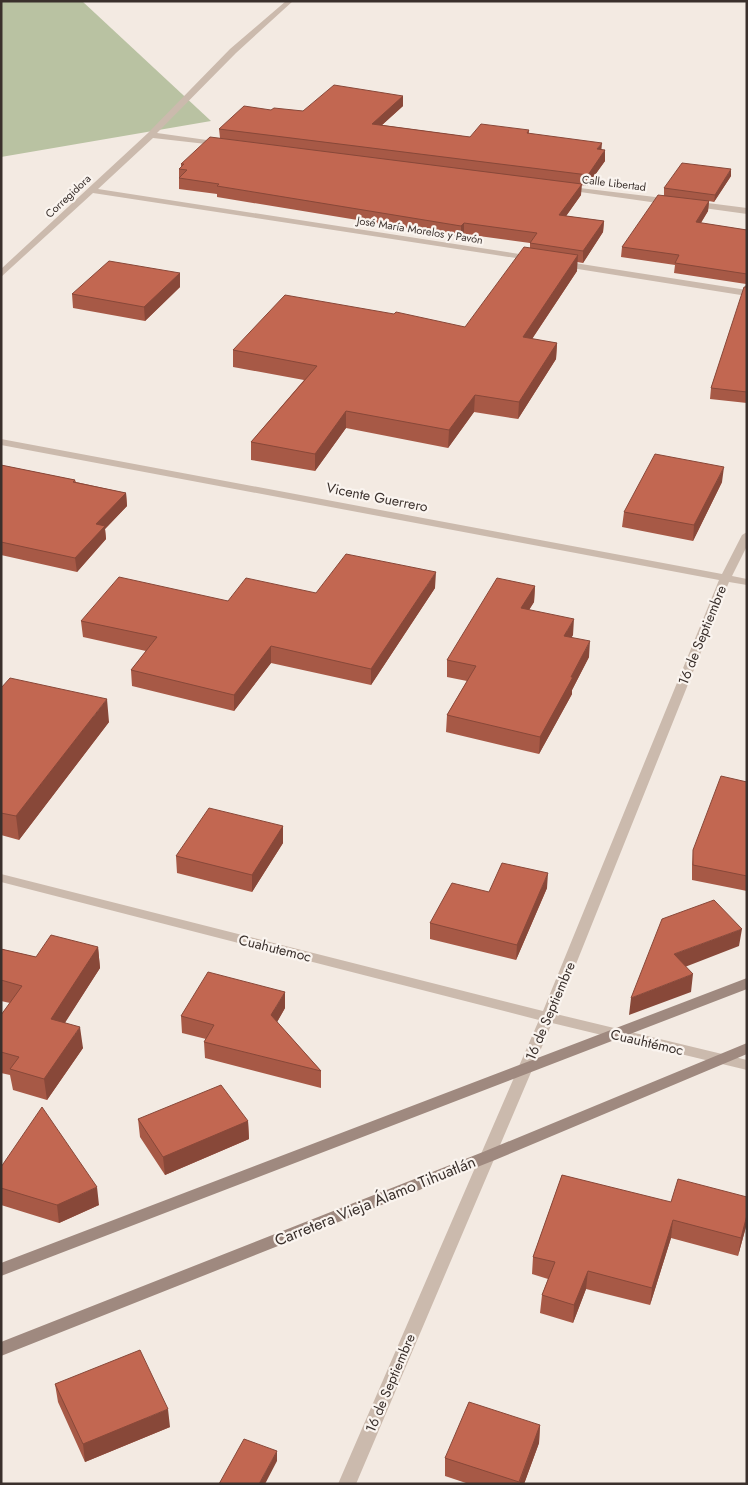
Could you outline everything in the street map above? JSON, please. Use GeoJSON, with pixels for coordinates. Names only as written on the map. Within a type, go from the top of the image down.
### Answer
{"type":"FeatureCollection","features":[{"type":"Feature","properties":{"kind":"main road"},"geometry":{"type":"LineString","coordinates":[[1,1270],[747,983]]}},
{"type":"Feature","properties":{"kind":"main road","name":"Carretera Vieja Álamo Tihuatlán"},"geometry":{"type":"LineString","coordinates":[[1,1349],[489,1156],[747,1048]]}},
{"type":"Feature","properties":{"kind":"street","name":"Corregidora"},"geometry":{"type":"LineString","coordinates":[[1,274],[151,135],[233,52],[290,1]]}},
{"type":"Feature","properties":{"kind":"street"},"geometry":{"type":"LineString","coordinates":[[151,135],[229,145]]}},
{"type":"Feature","properties":{"kind":"street","name":"Calle Libertad"},"geometry":{"type":"LineString","coordinates":[[561,187],[747,211]]}},
{"type":"Feature","properties":{"kind":"street","name":"José María Morelos y Pavón"},"geometry":{"type":"LineString","coordinates":[[90,190],[541,261]]}},
{"type":"Feature","properties":{"kind":"street"},"geometry":{"type":"LineString","coordinates":[[551,262],[747,293]]}},
{"type":"Feature","properties":{"kind":"street","name":"Vicente Guerrero"},"geometry":{"type":"LineString","coordinates":[[1,442],[747,582]]}},
{"type":"Feature","properties":{"kind":"street","name":"16 de Septiembre"},"geometry":{"type":"LineString","coordinates":[[346,1484],[489,1156],[525,1067],[548,1018],[725,578],[747,535]]}},
{"type":"Feature","properties":{"kind":"street","name":"Cuahutemoc"},"geometry":{"type":"LineString","coordinates":[[1,878],[548,1018]]}},
{"type":"Feature","properties":{"kind":"street","name":"Cuauhtémoc"},"geometry":{"type":"LineString","coordinates":[[548,1018],[747,1065]]}},
{"type":"Feature","properties":{"kind":"green space"},"geometry":{"type":"Polygon","coordinates":[[[1,1],[82,1],[211,121],[1,157],[1,1]]]}},
{"type":"Feature","properties":{"kind":"building"},"geometry":{"type":"Polygon","coordinates":[[[334,85],[403,96],[372,124],[470,137],[481,124],[529,130],[527,133],[602,143],[597,149],[605,150],[588,175],[219,129],[244,106],[271,110],[274,108],[303,111],[334,85]]]}},
{"type":"Feature","properties":{"kind":"building"},"geometry":{"type":"Polygon","coordinates":[[[210,137],[582,184],[559,215],[604,221],[583,251],[530,243],[537,233],[464,223],[461,226],[217,186],[219,184],[179,178],[187,170],[179,169],[184,164],[181,164],[210,137]]]}},
{"type":"Feature","properties":{"kind":"building"},"geometry":{"type":"Polygon","coordinates":[[[682,163],[731,169],[715,195],[664,188],[682,163]]]}},
{"type":"Feature","properties":{"kind":"building"},"geometry":{"type":"Polygon","coordinates":[[[658,195],[709,201],[696,222],[747,230],[747,274],[675,263],[679,255],[622,247],[658,195]]]}},
{"type":"Feature","properties":{"kind":"building"},"geometry":{"type":"Polygon","coordinates":[[[524,247],[578,255],[523,337],[557,343],[519,402],[475,395],[449,430],[346,411],[315,454],[251,442],[317,366],[233,350],[285,295],[394,314],[396,312],[465,327],[524,247]]]}},
{"type":"Feature","properties":{"kind":"building"},"geometry":{"type":"Polygon","coordinates":[[[109,261],[180,273],[144,307],[72,294],[109,261]]]}},
{"type":"Feature","properties":{"kind":"building"},"geometry":{"type":"Polygon","coordinates":[[[744,287],[747,287],[747,392],[711,388],[744,287]]]}},
{"type":"Feature","properties":{"kind":"building"},"geometry":{"type":"Polygon","coordinates":[[[655,454],[724,467],[694,525],[624,512],[655,454]]]}},
{"type":"Feature","properties":{"kind":"building"},"geometry":{"type":"Polygon","coordinates":[[[1,465],[75,480],[73,482],[126,493],[96,524],[105,526],[75,558],[1,542],[1,465]]]}},
{"type":"Feature","properties":{"kind":"building"},"geometry":{"type":"Polygon","coordinates":[[[346,554],[436,572],[371,669],[271,646],[234,695],[131,670],[157,637],[81,621],[119,577],[228,601],[246,578],[316,593],[346,554]]]}},
{"type":"Feature","properties":{"kind":"building"},"geometry":{"type":"Polygon","coordinates":[[[497,578],[535,586],[521,608],[574,619],[564,636],[590,641],[571,677],[573,677],[540,737],[447,715],[476,666],[447,660],[497,578]]]}},
{"type":"Feature","properties":{"kind":"building"},"geometry":{"type":"Polygon","coordinates":[[[10,678],[107,699],[16,816],[1,813],[1,688],[10,678]]]}},
{"type":"Feature","properties":{"kind":"building"},"geometry":{"type":"Polygon","coordinates":[[[721,776],[747,782],[747,876],[693,865],[693,850],[721,776]]]}},
{"type":"Feature","properties":{"kind":"building"},"geometry":{"type":"Polygon","coordinates":[[[209,808],[283,826],[252,875],[176,856],[209,808]]]}},
{"type":"Feature","properties":{"kind":"building"},"geometry":{"type":"Polygon","coordinates":[[[502,863],[548,873],[517,945],[430,923],[452,883],[489,892],[502,863]]]}},
{"type":"Feature","properties":{"kind":"building"},"geometry":{"type":"Polygon","coordinates":[[[714,900],[742,929],[674,954],[693,974],[631,998],[662,919],[714,900]]]}},
{"type":"Feature","properties":{"kind":"building"},"geometry":{"type":"Polygon","coordinates":[[[51,935],[98,947],[51,1019],[80,1027],[44,1079],[10,1069],[19,1057],[1,1052],[1,1015],[22,986],[1,980],[1,949],[36,957],[51,935]]]}},
{"type":"Feature","properties":{"kind":"building"},"geometry":{"type":"Polygon","coordinates":[[[208,972],[285,992],[271,1015],[321,1071],[204,1042],[214,1025],[181,1016],[208,972]]]}},
{"type":"Feature","properties":{"kind":"building"},"geometry":{"type":"Polygon","coordinates":[[[221,1085],[248,1121],[163,1157],[138,1119],[221,1085]]]}},
{"type":"Feature","properties":{"kind":"building"},"geometry":{"type":"Polygon","coordinates":[[[42,1107],[97,1187],[57,1205],[1,1188],[1,1167],[42,1107]]]}},
{"type":"Feature","properties":{"kind":"building"},"geometry":{"type":"Polygon","coordinates":[[[562,1175],[671,1202],[678,1179],[747,1197],[747,1215],[741,1238],[673,1220],[652,1288],[588,1271],[574,1305],[542,1295],[555,1262],[533,1257],[562,1175]]]}},
{"type":"Feature","properties":{"kind":"building"},"geometry":{"type":"Polygon","coordinates":[[[140,1350],[168,1409],[83,1444],[55,1384],[140,1350]]]}},
{"type":"Feature","properties":{"kind":"building"},"geometry":{"type":"Polygon","coordinates":[[[469,1402],[540,1425],[519,1482],[445,1458],[469,1402]]]}},
{"type":"Feature","properties":{"kind":"building"},"geometry":{"type":"Polygon","coordinates":[[[244,1439],[277,1451],[259,1484],[219,1484],[244,1439]]]}}]}
